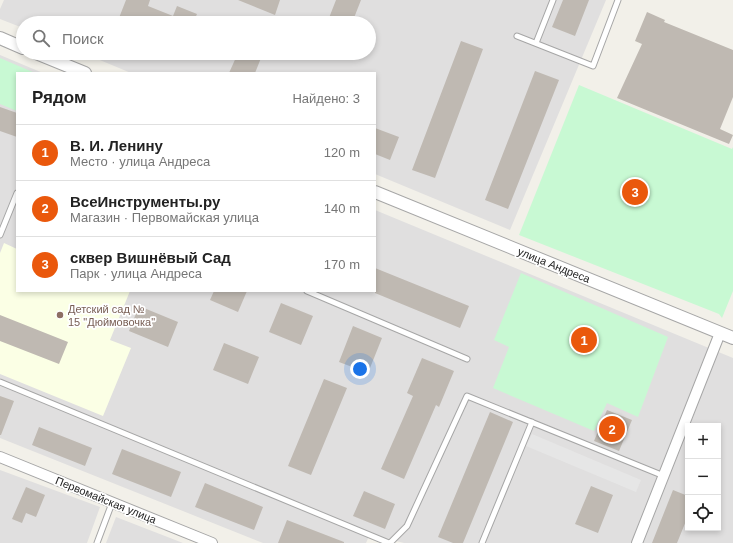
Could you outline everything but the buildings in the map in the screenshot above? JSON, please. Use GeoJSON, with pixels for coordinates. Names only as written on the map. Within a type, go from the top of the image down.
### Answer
{"type":"FeatureCollection","features":[{"type":"Feature","properties":{"kind":"street"},"geometry":{"type":"LineString","coordinates":[[0,38],[16,45]]}},
{"type":"Feature","properties":{"kind":"street"},"geometry":{"type":"LineString","coordinates":[[48,60],[66,70],[79,72]]}},
{"type":"Feature","properties":{"kind":"street","name":"улица Андреса"},"geometry":{"type":"LineString","coordinates":[[376,192],[733,338]]}},
{"type":"Feature","properties":{"kind":"street"},"geometry":{"type":"LineString","coordinates":[[637,543],[720,333]]}},
{"type":"Feature","properties":{"kind":"street","name":"Первомайская улица"},"geometry":{"type":"LineString","coordinates":[[0,457],[212,543]]}},
{"type":"Feature","properties":{"kind":"lane"},"geometry":{"type":"LineString","coordinates":[[536,43],[553,0]]}},
{"type":"Feature","properties":{"kind":"lane"},"geometry":{"type":"LineString","coordinates":[[517,36],[593,66],[618,0]]}},
{"type":"Feature","properties":{"kind":"lane"},"geometry":{"type":"LineString","coordinates":[[0,235],[16,195]]}},
{"type":"Feature","properties":{"kind":"lane"},"geometry":{"type":"LineString","coordinates":[[309,292],[467,359]]}},
{"type":"Feature","properties":{"kind":"lane"},"geometry":{"type":"LineString","coordinates":[[0,382],[389,543],[407,526],[467,396],[664,476]]}},
{"type":"Feature","properties":{"kind":"lane"},"geometry":{"type":"LineString","coordinates":[[482,543],[532,422]]}},
{"type":"Feature","properties":{"kind":"lane"},"geometry":{"type":"LineString","coordinates":[[98,543],[112,503]]}},
{"type":"Feature","properties":{"kind":"shaded area"},"geometry":{"type":"Polygon","coordinates":[[[4,0],[606,0],[510,230],[376,174],[376,72],[129,72],[100,60],[376,60],[376,16],[16,16],[16,25],[0,19],[0,9],[4,0]]]}},
{"type":"Feature","properties":{"kind":"shaded area"},"geometry":{"type":"Polygon","coordinates":[[[0,55],[41,72],[16,72],[16,292],[376,292],[376,210],[733,358],[733,543],[404,543],[370,534],[366,543],[263,543],[0,438],[0,55]]]}},
{"type":"Feature","properties":{"kind":"shaded area","name":"Детский сад № 15 \"Дюймовочка\""},"geometry":{"type":"Polygon","coordinates":[[[4,243],[16,249],[16,292],[130,292],[110,340],[131,348],[103,416],[0,374],[0,253],[4,243]]]}},
{"type":"Feature","properties":{"kind":"shaded area"},"geometry":{"type":"Polygon","coordinates":[[[532,434],[641,480],[636,492],[526,446],[532,434]]]}},
{"type":"Feature","properties":{"kind":"shaded area"},"geometry":{"type":"Polygon","coordinates":[[[0,470],[100,507],[87,543],[0,543],[0,470]]]}},
{"type":"Feature","properties":{"kind":"shaded area"},"geometry":{"type":"Polygon","coordinates":[[[116,517],[183,543],[106,543],[116,517]]]}},
{"type":"Feature","properties":{"kind":"green space"},"geometry":{"type":"Polygon","coordinates":[[[0,58],[33,72],[16,72],[16,111],[0,104],[0,58]]]}},
{"type":"Feature","properties":{"kind":"green space"},"geometry":{"type":"Polygon","coordinates":[[[579,85],[732,149],[733,147],[733,291],[722,318],[719,314],[519,235],[579,85]]]}},
{"type":"Feature","properties":{"kind":"green space"},"geometry":{"type":"Polygon","coordinates":[[[521,273],[668,337],[638,417],[607,403],[594,431],[493,388],[509,347],[494,340],[521,273]]]}},
{"type":"Feature","properties":{"kind":"place","name":"сквер Вишнёвый Сад"},"geometry":{"type":"Point","coordinates":[635,192]}},
{"type":"Feature","properties":{"kind":"place","name":"Детский сад № 15 \"Дюймовочка\""},"geometry":{"type":"Point","coordinates":[60,315]}},
{"type":"Feature","properties":{"kind":"place","name":"В. И. Ленину"},"geometry":{"type":"Point","coordinates":[584,340]}},
{"type":"Feature","properties":{"kind":"place","name":"ВсеИнструменты.ру"},"geometry":{"type":"Point","coordinates":[612,429]}}]}
